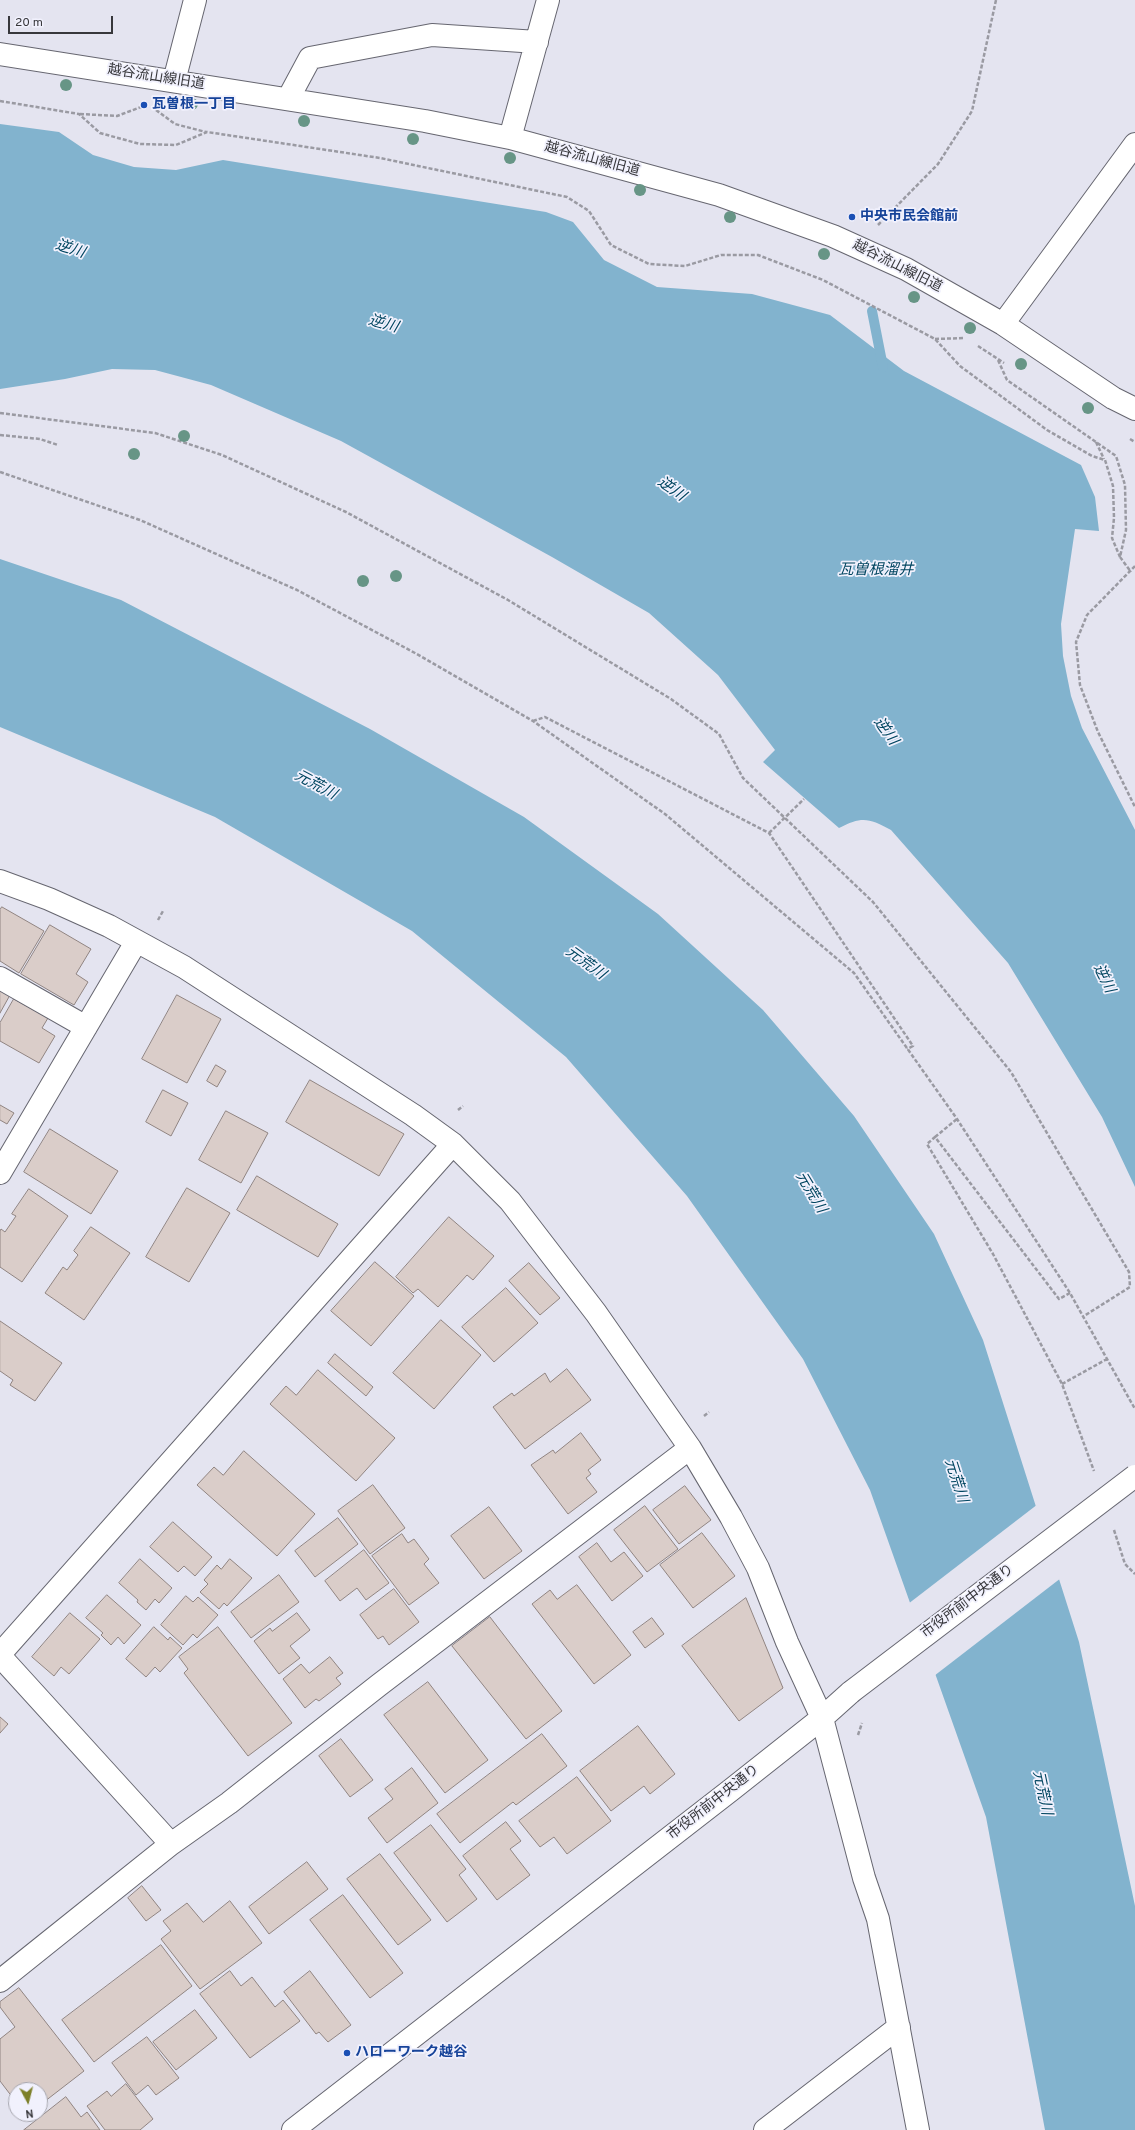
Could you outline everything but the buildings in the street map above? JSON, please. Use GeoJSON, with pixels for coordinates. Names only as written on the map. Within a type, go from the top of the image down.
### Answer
{"type":"FeatureCollection","features":[{"type":"Feature","properties":{"kind":"street"},"geometry":{"type":"LineString","coordinates":[[174,81],[195,0]]}},
{"type":"Feature","properties":{"kind":"street"},"geometry":{"type":"LineString","coordinates":[[510,138],[548,0]]}},
{"type":"Feature","properties":{"kind":"street"},"geometry":{"type":"LineString","coordinates":[[288,99],[310,58],[432,35],[537,42]]}},
{"type":"Feature","properties":{"kind":"street","name":"越谷流山線旧道"},"geometry":{"type":"LineString","coordinates":[[0,54],[425,120],[510,138],[719,195],[833,236],[906,270],[1003,324],[1113,398],[1135,408]]}},
{"type":"Feature","properties":{"kind":"street"},"geometry":{"type":"LineString","coordinates":[[1003,324],[1135,144]]}},
{"type":"Feature","properties":{"kind":"street"},"geometry":{"type":"LineString","coordinates":[[0,881],[63,905],[108,926],[184,967],[413,1115],[453,1144],[510,1201],[596,1313],[690,1448],[731,1517],[758,1568],[787,1642],[822,1718],[864,1878],[878,1919],[918,2130]]}},
{"type":"Feature","properties":{"kind":"street"},"geometry":{"type":"LineString","coordinates":[[0,1173],[136,942]]}},
{"type":"Feature","properties":{"kind":"street"},"geometry":{"type":"LineString","coordinates":[[0,978],[86,1027]]}},
{"type":"Feature","properties":{"kind":"street"},"geometry":{"type":"LineString","coordinates":[[171,1844],[0,1655],[453,1144]]}},
{"type":"Feature","properties":{"kind":"street"},"geometry":{"type":"LineString","coordinates":[[0,1981],[171,1844],[229,1803],[379,1685],[690,1448]]}},
{"type":"Feature","properties":{"kind":"street","name":"市役所前中央通り"},"geometry":{"type":"LineString","coordinates":[[293,2130],[822,1718],[851,1692],[1135,1476]]}},
{"type":"Feature","properties":{"kind":"street"},"geometry":{"type":"LineString","coordinates":[[765,2130],[899,2027]]}},
{"type":"Feature","properties":{"kind":"path"},"geometry":{"type":"LineString","coordinates":[[857,247],[938,164],[972,111],[996,0]]}},
{"type":"Feature","properties":{"kind":"path"},"geometry":{"type":"LineString","coordinates":[[0,101],[79,114],[117,116],[142,107]]}},
{"type":"Feature","properties":{"kind":"path"},"geometry":{"type":"LineString","coordinates":[[154,108],[175,124],[207,132],[380,158],[567,197],[589,211],[611,245],[649,264],[685,266],[721,255],[758,256],[823,280],[935,339],[960,366],[1047,430],[1092,456],[1105,460]]}},
{"type":"Feature","properties":{"kind":"path"},"geometry":{"type":"LineString","coordinates":[[79,114],[100,134],[140,144],[176,145],[207,132]]}},
{"type":"Feature","properties":{"kind":"path"},"geometry":{"type":"LineString","coordinates":[[959,334],[1010,367]]}},
{"type":"Feature","properties":{"kind":"path"},"geometry":{"type":"LineString","coordinates":[[935,339],[965,338]]}},
{"type":"Feature","properties":{"kind":"path"},"geometry":{"type":"LineString","coordinates":[[997,359],[1007,380],[1116,456],[1126,485],[1126,530],[1120,557]]}},
{"type":"Feature","properties":{"kind":"path"},"geometry":{"type":"LineString","coordinates":[[0,413],[155,433],[222,455],[346,512],[508,600],[672,699],[719,734],[743,778],[786,817],[873,902],[1015,1079],[1129,1272],[1130,1287],[1084,1316]]}},
{"type":"Feature","properties":{"kind":"path"},"geometry":{"type":"LineString","coordinates":[[0,435],[40,438],[58,444]]}},
{"type":"Feature","properties":{"kind":"path"},"geometry":{"type":"LineString","coordinates":[[1124,435],[1135,442]]}},
{"type":"Feature","properties":{"kind":"path"},"geometry":{"type":"LineString","coordinates":[[1095,441],[1105,460],[1113,486],[1114,518],[1112,538],[1120,557],[1131,572]]}},
{"type":"Feature","properties":{"kind":"path"},"geometry":{"type":"LineString","coordinates":[[0,472],[140,520],[297,590],[415,653],[533,722],[665,814],[854,973],[957,1119],[1070,1293],[1135,1409]]}},
{"type":"Feature","properties":{"kind":"path"},"geometry":{"type":"LineString","coordinates":[[1135,566],[1131,572],[1087,615],[1076,642],[1080,685],[1098,732],[1135,807]]}},
{"type":"Feature","properties":{"kind":"path"},"geometry":{"type":"LineString","coordinates":[[533,722],[544,717],[769,833],[913,1046],[907,1049]]}},
{"type":"Feature","properties":{"kind":"path"},"geometry":{"type":"LineString","coordinates":[[769,833],[804,799]]}},
{"type":"Feature","properties":{"kind":"path"},"geometry":{"type":"LineString","coordinates":[[957,1119],[927,1144],[993,1254],[1062,1384],[1096,1477]]}},
{"type":"Feature","properties":{"kind":"path"},"geometry":{"type":"LineString","coordinates":[[935,1137],[1059,1298],[1070,1293]]}},
{"type":"Feature","properties":{"kind":"path"},"geometry":{"type":"LineString","coordinates":[[1062,1384],[1107,1359]]}},
{"type":"Feature","properties":{"kind":"path"},"geometry":{"type":"LineString","coordinates":[[1113,1528],[1125,1564],[1135,1574]]}},
{"type":"Feature","properties":{"kind":"water","name":"瓦曽根溜井"},"geometry":{"type":"Polygon","coordinates":[[[0,124],[59,132],[93,155],[134,167],[176,170],[223,160],[546,212],[573,222],[604,260],[657,287],[752,294],[830,315],[904,371],[1081,465],[1095,497],[1099,531],[1075,529],[1061,624],[1063,656],[1071,696],[1082,728],[1135,830],[1135,1187],[1102,1117],[1008,963],[891,830],[877,823],[865,820],[847,824],[839,828],[763,762],[775,750],[718,675],[649,613],[552,557],[341,441],[211,385],[155,370],[112,369],[65,379],[0,389],[0,124]]]}},
{"type":"Feature","properties":{"kind":"water","name":"元荒川"},"geometry":{"type":"Polygon","coordinates":[[[0,559],[121,600],[370,729],[524,817],[658,914],[763,1010],[854,1116],[934,1234],[983,1340],[1079,1642],[1135,1906],[1135,2130],[1045,2130],[986,1817],[870,1490],[803,1359],[687,1196],[566,1057],[412,931],[215,817],[0,727],[0,559]]]}},
{"type":"Feature","properties":{"kind":"pier"},"geometry":{"type":"Polygon","coordinates":[[[1038,1504],[1061,1578],[934,1676],[908,1604],[1038,1504]]]}},
{"type":"Feature","properties":{"kind":"waterway"},"geometry":{"type":"LineString","coordinates":[[872,311],[883,367]]}},
{"type":"Feature","properties":{"kind":"place","name":"瓦曽根一丁目"},"geometry":{"type":"Point","coordinates":[144,105]}},
{"type":"Feature","properties":{"kind":"place","name":"中央市民会館前"},"geometry":{"type":"Point","coordinates":[852,217]}},
{"type":"Feature","properties":{"kind":"place","name":"ハローワーク越谷"},"geometry":{"type":"Point","coordinates":[347,2053]}},
{"type":"Feature","properties":{"kind":"water label","name":"逆川"},"geometry":{"type":"Point","coordinates":[70,250]}},
{"type":"Feature","properties":{"kind":"water label","name":"逆川"},"geometry":{"type":"Point","coordinates":[383,325]}},
{"type":"Feature","properties":{"kind":"water label","name":"逆川"},"geometry":{"type":"Point","coordinates":[671,490]}},
{"type":"Feature","properties":{"kind":"water label","name":"逆川"},"geometry":{"type":"Point","coordinates":[885,732]}},
{"type":"Feature","properties":{"kind":"water label","name":"逆川"},"geometry":{"type":"Point","coordinates":[1103,979]}}]}
